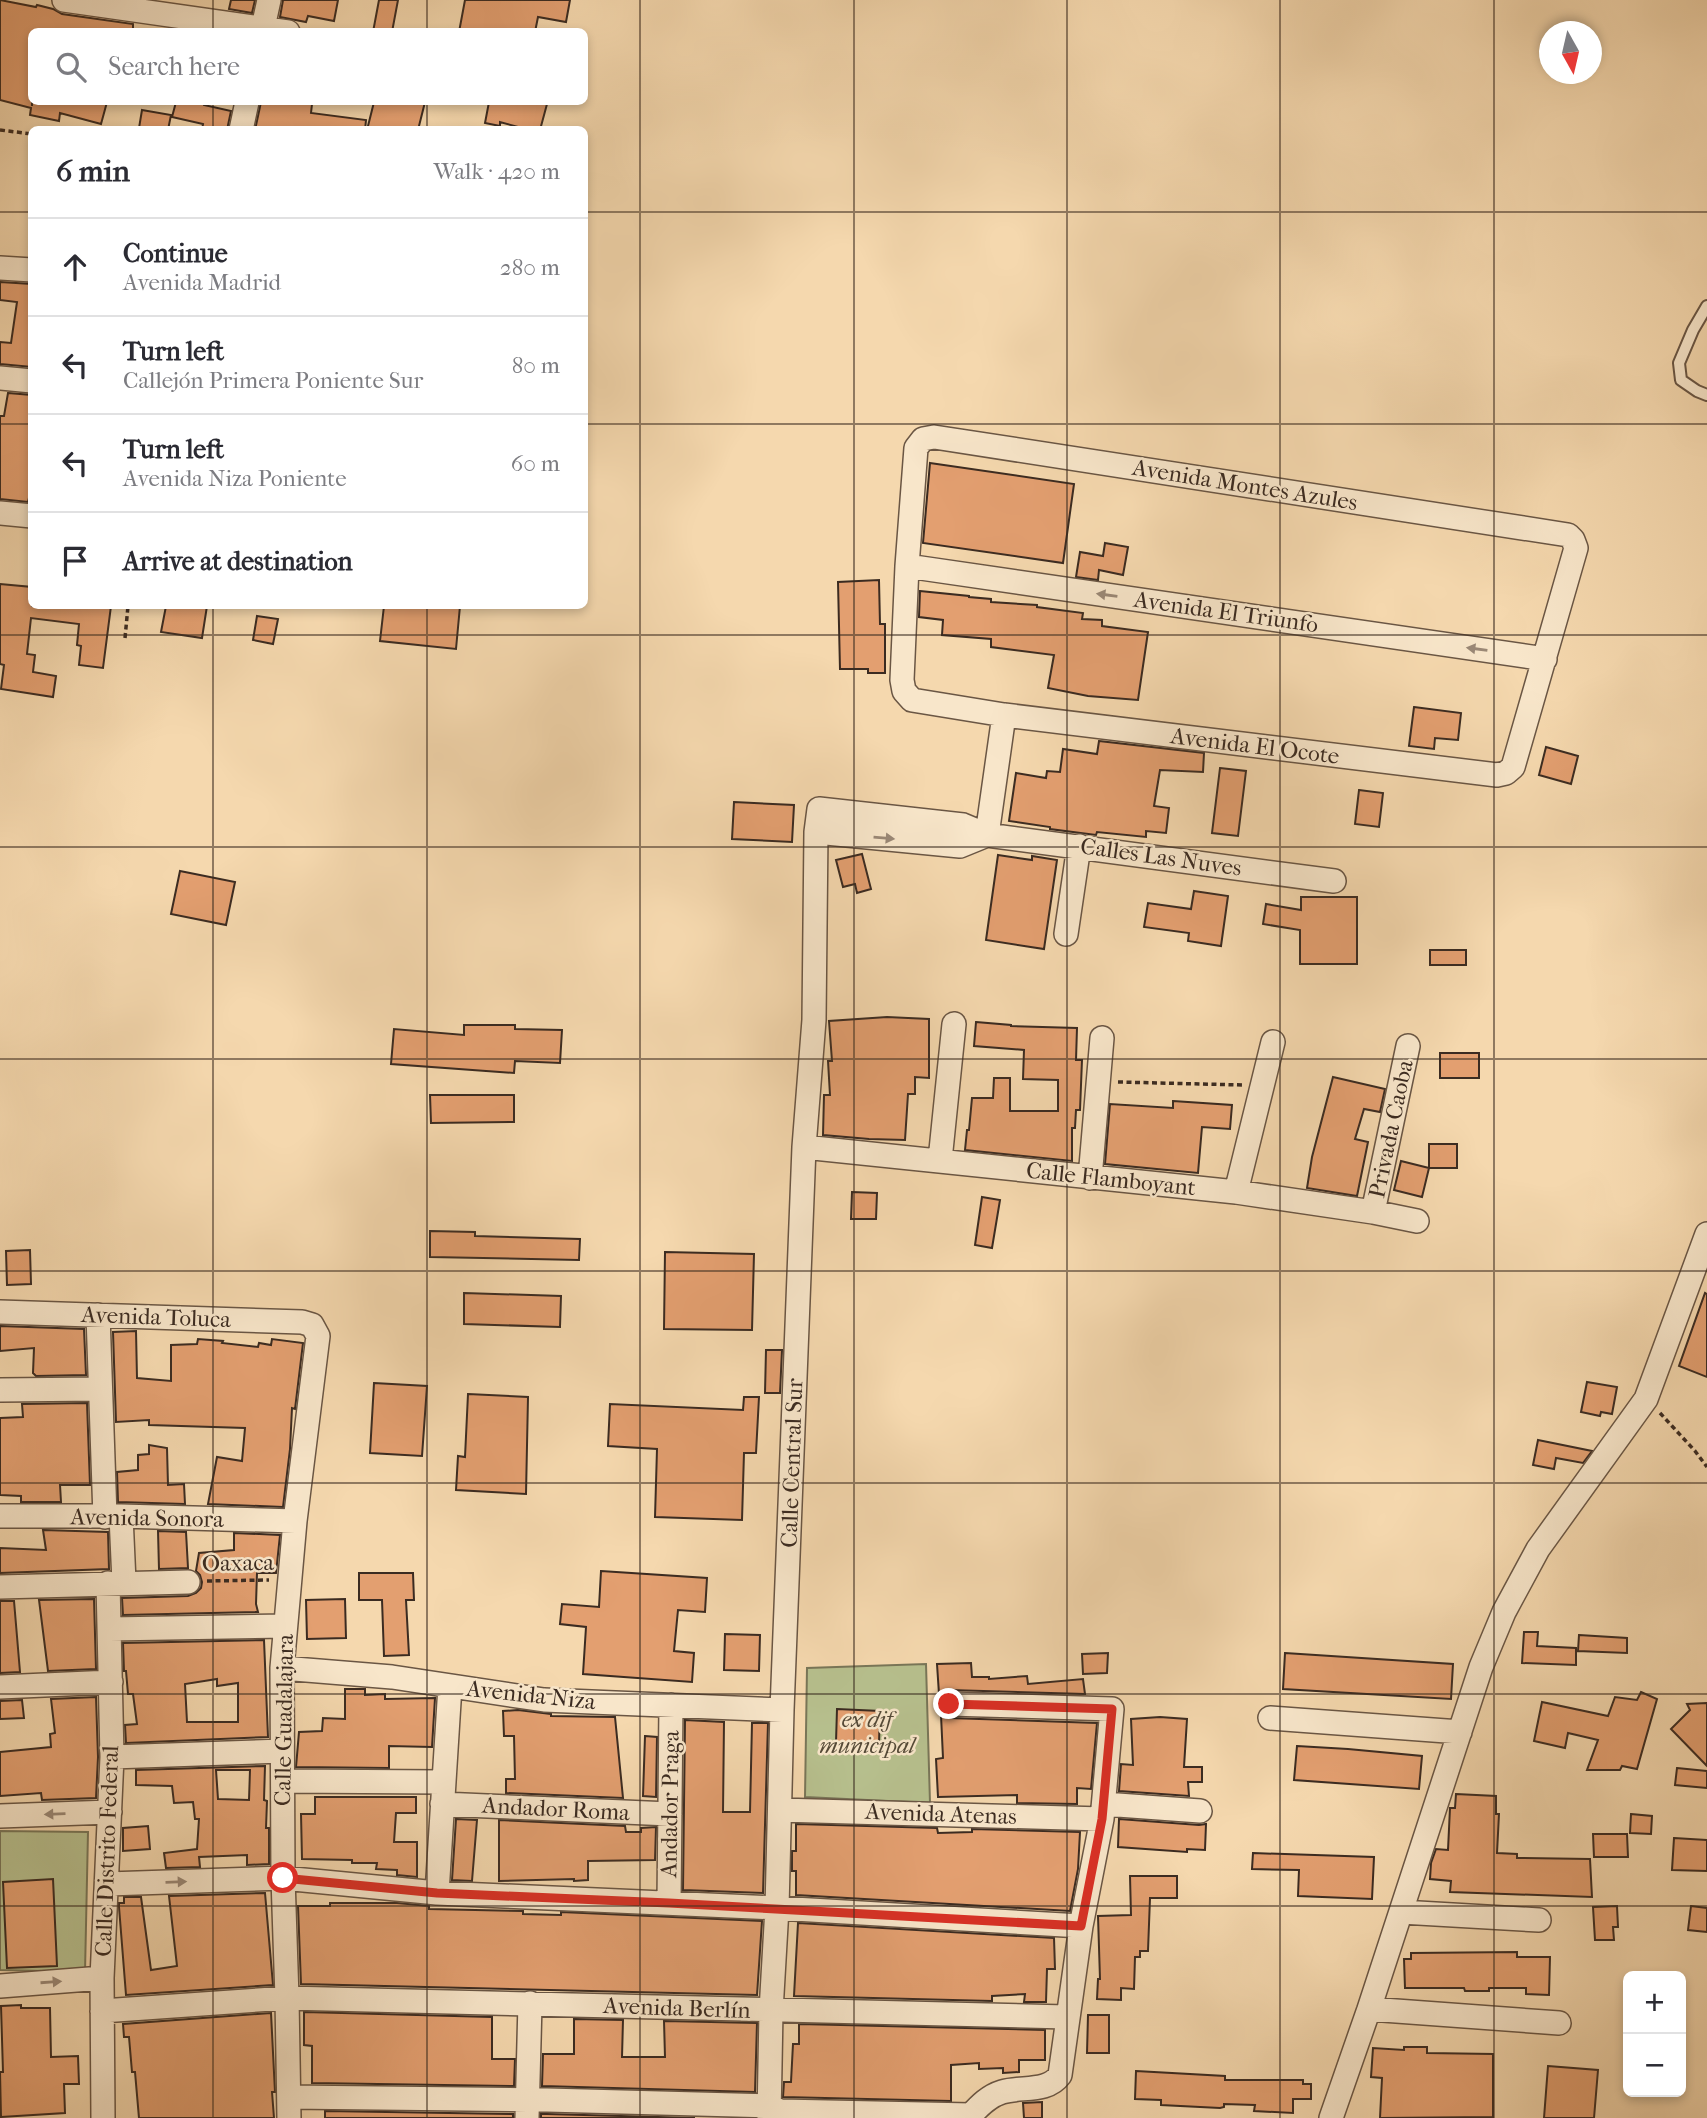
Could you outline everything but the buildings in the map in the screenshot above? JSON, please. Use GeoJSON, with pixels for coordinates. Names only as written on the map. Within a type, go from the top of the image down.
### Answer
{"type":"FeatureCollection","features":[{"type":"Feature","properties":{"kind":"street"},"geometry":{"type":"LineString","coordinates":[[64,0],[250,28]]}},
{"type":"Feature","properties":{"kind":"street"},"geometry":{"type":"LineString","coordinates":[[263,28],[269,0]]}},
{"type":"Feature","properties":{"kind":"street"},"geometry":{"type":"LineString","coordinates":[[242,126],[246,105]]}},
{"type":"Feature","properties":{"kind":"street"},"geometry":{"type":"LineString","coordinates":[[0,268],[28,270]]}},
{"type":"Feature","properties":{"kind":"street"},"geometry":{"type":"LineString","coordinates":[[0,378],[28,381]]}},
{"type":"Feature","properties":{"kind":"street","name":"Avenida Montes Azules"},"geometry":{"type":"LineString","coordinates":[[907,566],[916,448],[923,439],[934,437],[1568,535],[1576,548],[1545,659]]}},
{"type":"Feature","properties":{"kind":"street"},"geometry":{"type":"LineString","coordinates":[[0,513],[28,516]]}},
{"type":"Feature","properties":{"kind":"street","name":"Avenida El Triunfo"},"geometry":{"type":"LineString","coordinates":[[907,566],[1545,659]]}},
{"type":"Feature","properties":{"kind":"street","name":"Avenida El Ocote"},"geometry":{"type":"LineString","coordinates":[[907,566],[902,680],[904,691],[912,700],[1004,715],[1497,775],[1506,773],[1513,767],[1545,659]]}},
{"type":"Feature","properties":{"kind":"street"},"geometry":{"type":"LineString","coordinates":[[987,835],[1004,715]]}},
{"type":"Feature","properties":{"kind":"street","name":"Calles Las Nuves"},"geometry":{"type":"LineString","coordinates":[[818,809],[963,825],[987,835],[1334,881]]}},
{"type":"Feature","properties":{"kind":"street","name":"Calle Central Sur"},"geometry":{"type":"LineString","coordinates":[[769,2112],[804,1147],[814,1020],[818,809]]}},
{"type":"Feature","properties":{"kind":"street","name":"Calles Las Nuves"},"geometry":{"type":"LineString","coordinates":[[816,832],[960,846],[987,835]]}},
{"type":"Feature","properties":{"kind":"street"},"geometry":{"type":"LineString","coordinates":[[1066,934],[1079,846]]}},
{"type":"Feature","properties":{"kind":"street"},"geometry":{"type":"LineString","coordinates":[[940,1160],[954,1024]]}},
{"type":"Feature","properties":{"kind":"street"},"geometry":{"type":"LineString","coordinates":[[1090,1178],[1102,1038]]}},
{"type":"Feature","properties":{"kind":"street"},"geometry":{"type":"LineString","coordinates":[[1236,1192],[1273,1042]]}},
{"type":"Feature","properties":{"kind":"street","name":"Privada Caoba"},"geometry":{"type":"LineString","coordinates":[[1373,1212],[1408,1046]]}},
{"type":"Feature","properties":{"kind":"street","name":"Calle Flamboyant"},"geometry":{"type":"LineString","coordinates":[[804,1147],[1236,1192],[1416,1221]]}},
{"type":"Feature","properties":{"kind":"street"},"geometry":{"type":"LineString","coordinates":[[1331,2118],[1481,1667],[1538,1549],[1646,1399],[1707,1234]]}},
{"type":"Feature","properties":{"kind":"street","name":"Avenida Toluca"},"geometry":{"type":"LineString","coordinates":[[0,1312],[302,1322],[312,1325]]}},
{"type":"Feature","properties":{"kind":"street","name":"Calle Distrito Federal"},"geometry":{"type":"LineString","coordinates":[[98,1315],[100,1389],[113,1517],[116,1583],[110,1629],[112,1757],[102,1978],[103,2118]]}},
{"type":"Feature","properties":{"kind":"street","name":"Calle Guadalajara"},"geometry":{"type":"LineString","coordinates":[[289,2107],[283,1878],[282,1668],[288,1580],[318,1336],[312,1325]]}},
{"type":"Feature","properties":{"kind":"street"},"geometry":{"type":"LineString","coordinates":[[0,1390],[100,1389]]}},
{"type":"Feature","properties":{"kind":"street","name":"Avenida Sonora"},"geometry":{"type":"LineString","coordinates":[[0,1516],[295,1521]]}},
{"type":"Feature","properties":{"kind":"street"},"geometry":{"type":"LineString","coordinates":[[0,1587],[188,1581]]}},
{"type":"Feature","properties":{"kind":"street"},"geometry":{"type":"LineString","coordinates":[[110,1629],[285,1626]]}},
{"type":"Feature","properties":{"kind":"street","name":"Avenida Niza"},"geometry":{"type":"LineString","coordinates":[[282,1668],[392,1677],[544,1700],[782,1710]]}},
{"type":"Feature","properties":{"kind":"street"},"geometry":{"type":"LineString","coordinates":[[0,1687],[111,1682]]}},
{"type":"Feature","properties":{"kind":"street"},"geometry":{"type":"LineString","coordinates":[[437,1893],[450,1686]]}},
{"type":"Feature","properties":{"kind":"street"},"geometry":{"type":"LineString","coordinates":[[289,2107],[779,2111],[970,2116],[985,2100],[1003,2092],[1051,2085],[1060,2075],[1081,1926],[1103,1812],[1112,1709],[949,1704]]}},
{"type":"Feature","properties":{"kind":"street","name":"Andador Praga"},"geometry":{"type":"LineString","coordinates":[[669,1903],[671,1705]]}},
{"type":"Feature","properties":{"kind":"street"},"geometry":{"type":"LineString","coordinates":[[1270,1718],[1460,1732]]}},
{"type":"Feature","properties":{"kind":"street"},"geometry":{"type":"LineString","coordinates":[[112,1757],[282,1751]]}},
{"type":"Feature","properties":{"kind":"street","name":"Andador Roma"},"geometry":{"type":"LineString","coordinates":[[283,1781],[670,1814]]}},
{"type":"Feature","properties":{"kind":"street","name":"Avenida Atenas"},"geometry":{"type":"LineString","coordinates":[[780,1810],[1200,1811]]}},
{"type":"Feature","properties":{"kind":"street"},"geometry":{"type":"LineString","coordinates":[[0,1816],[110,1812]]}},
{"type":"Feature","properties":{"kind":"street"},"geometry":{"type":"LineString","coordinates":[[108,1884],[283,1878],[437,1893],[777,1908],[1081,1926]]}},
{"type":"Feature","properties":{"kind":"street"},"geometry":{"type":"LineString","coordinates":[[1401,1912],[1539,1920]]}},
{"type":"Feature","properties":{"kind":"street"},"geometry":{"type":"LineString","coordinates":[[0,1986],[102,1978]]}},
{"type":"Feature","properties":{"kind":"street","name":"Avenida Berlín"},"geometry":{"type":"LineString","coordinates":[[102,2011],[288,1998],[1067,2017]]}},
{"type":"Feature","properties":{"kind":"street"},"geometry":{"type":"LineString","coordinates":[[528,2109],[530,2003]]}},
{"type":"Feature","properties":{"kind":"street"},"geometry":{"type":"LineString","coordinates":[[1369,2009],[1559,2023]]}},
{"type":"Feature","properties":{"kind":"lane"},"geometry":{"type":"LineString","coordinates":[[1707,306],[1679,363],[1681,380],[1707,395]]}},
{"type":"Feature","properties":{"kind":"path"},"geometry":{"type":"LineString","coordinates":[[0,130],[28,134]]}},
{"type":"Feature","properties":{"kind":"path"},"geometry":{"type":"LineString","coordinates":[[125,638],[128,609]]}},
{"type":"Feature","properties":{"kind":"path"},"geometry":{"type":"LineString","coordinates":[[1098,1082],[1262,1086]]}},
{"type":"Feature","properties":{"kind":"path"},"geometry":{"type":"LineString","coordinates":[[1646,1399],[1707,1467]]}},
{"type":"Feature","properties":{"kind":"path","name":"Oaxaca"},"geometry":{"type":"LineString","coordinates":[[188,1581],[288,1580]]}},
{"type":"Feature","properties":{"kind":"green space","name":"ex dif municipal"},"geometry":{"type":"Polygon","coordinates":[[[926,1664],[930,1803],[805,1797],[807,1668],[926,1664]]]}},
{"type":"Feature","properties":{"kind":"green space"},"geometry":{"type":"Polygon","coordinates":[[[0,1831],[88,1832],[85,1972],[0,1970],[0,1831]]]}},
{"type":"Feature","properties":{"kind":"route"},"geometry":{"type":"LineString","coordinates":[[283,1878],[437,1893],[777,1908],[1081,1926],[1102,1819],[1112,1709],[949,1704]]}}]}
